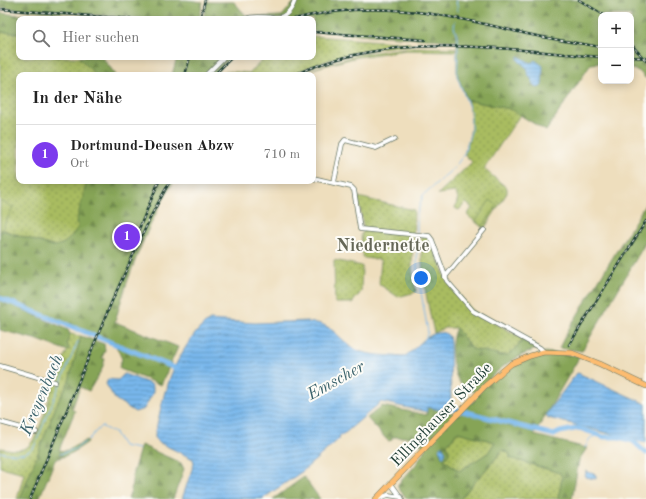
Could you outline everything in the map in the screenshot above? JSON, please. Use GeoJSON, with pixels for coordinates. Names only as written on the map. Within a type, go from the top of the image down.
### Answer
{"type":"FeatureCollection","features":[{"type":"Feature","properties":{"kind":"main road","name":"Ellinghauser Straße"},"geometry":{"type":"LineString","coordinates":[[377,499],[391,486],[468,403],[495,377],[511,364],[530,356],[544,352],[566,352],[580,356],[646,386]]}},
{"type":"Feature","properties":{"kind":"street"},"geometry":{"type":"LineString","coordinates":[[282,16],[289,12],[295,0]]}},
{"type":"Feature","properties":{"kind":"street"},"geometry":{"type":"LineString","coordinates":[[209,72],[221,60]]}},
{"type":"Feature","properties":{"kind":"street"},"geometry":{"type":"LineString","coordinates":[[334,182],[342,144],[345,140],[376,148],[395,139]]}},
{"type":"Feature","properties":{"kind":"street"},"geometry":{"type":"LineString","coordinates":[[316,179],[347,185],[354,190],[360,229],[429,236],[432,240],[449,284],[477,314],[540,348],[544,352]]}},
{"type":"Feature","properties":{"kind":"street"},"geometry":{"type":"LineString","coordinates":[[445,276],[484,230]]}},
{"type":"Feature","properties":{"kind":"street"},"geometry":{"type":"LineString","coordinates":[[0,366],[55,382]]}},
{"type":"Feature","properties":{"kind":"street"},"geometry":{"type":"LineString","coordinates":[[0,422],[36,432]]}},
{"type":"Feature","properties":{"kind":"street","name":"Ellinghauser Straße"},"geometry":{"type":"LineString","coordinates":[[391,486],[400,498]]}},
{"type":"Feature","properties":{"kind":"street","name":"Ellinghauser Straße"},"geometry":{"type":"LineString","coordinates":[[377,499],[388,495],[400,498]]}},
{"type":"Feature","properties":{"kind":"green space"},"geometry":{"type":"Polygon","coordinates":[[[0,0],[186,0],[203,2],[200,16],[111,16],[0,8],[0,0]]]}},
{"type":"Feature","properties":{"kind":"green space"},"geometry":{"type":"Polygon","coordinates":[[[296,0],[639,0],[642,3],[646,2],[646,79],[639,71],[634,70],[634,12],[598,12],[598,63],[591,64],[546,131],[510,109],[467,100],[457,76],[457,41],[316,31],[316,16],[282,16],[296,0]]]}},
{"type":"Feature","properties":{"kind":"green space"},"geometry":{"type":"Polygon","coordinates":[[[207,2],[234,2],[246,16],[204,16],[207,2]]]}},
{"type":"Feature","properties":{"kind":"green space"},"geometry":{"type":"Polygon","coordinates":[[[0,13],[34,16],[16,16],[16,33],[0,32],[0,13]]]}},
{"type":"Feature","properties":{"kind":"green space"},"geometry":{"type":"Polygon","coordinates":[[[0,32],[16,33],[16,60],[81,60],[93,72],[16,72],[16,184],[86,184],[80,222],[70,239],[62,244],[52,246],[3,230],[0,235],[0,32]]]}},
{"type":"Feature","properties":{"kind":"green space"},"geometry":{"type":"Polygon","coordinates":[[[316,36],[410,43],[410,45],[380,48],[345,55],[298,72],[251,72],[262,60],[316,60],[316,36]]]}},
{"type":"Feature","properties":{"kind":"green space"},"geometry":{"type":"Polygon","coordinates":[[[412,47],[456,48],[455,51],[406,50],[357,57],[305,71],[360,54],[412,47]]]}},
{"type":"Feature","properties":{"kind":"green space"},"geometry":{"type":"Polygon","coordinates":[[[81,60],[104,60],[114,72],[93,72],[81,60]]]}},
{"type":"Feature","properties":{"kind":"green space"},"geometry":{"type":"Polygon","coordinates":[[[176,60],[228,60],[216,72],[173,72],[176,60]]]}},
{"type":"Feature","properties":{"kind":"green space"},"geometry":{"type":"Polygon","coordinates":[[[467,100],[510,109],[520,115],[484,169],[507,188],[507,193],[484,229],[467,215],[472,208],[466,203],[459,210],[455,208],[458,198],[455,192],[438,194],[472,162],[464,154],[471,127],[467,100]]]}},
{"type":"Feature","properties":{"kind":"green space"},"geometry":{"type":"Polygon","coordinates":[[[86,184],[172,184],[156,213],[132,268],[115,322],[178,347],[161,385],[120,369],[119,367],[122,359],[115,344],[0,297],[0,235],[2,230],[52,246],[57,246],[65,243],[71,237],[79,226],[76,223],[86,184]]]}},
{"type":"Feature","properties":{"kind":"green space"},"geometry":{"type":"Polygon","coordinates":[[[358,197],[414,210],[412,269],[416,292],[398,297],[379,284],[381,260],[363,258],[361,234],[364,231],[358,197]]]}},
{"type":"Feature","properties":{"kind":"green space"},"geometry":{"type":"Polygon","coordinates":[[[490,200],[497,205],[483,226],[476,221],[490,200]]]}},
{"type":"Feature","properties":{"kind":"green space"},"geometry":{"type":"Polygon","coordinates":[[[0,201],[13,207],[0,233],[0,201]]]}},
{"type":"Feature","properties":{"kind":"green space"},"geometry":{"type":"Polygon","coordinates":[[[646,203],[646,242],[582,351],[559,348],[567,332],[646,203]]]}},
{"type":"Feature","properties":{"kind":"green space"},"geometry":{"type":"Polygon","coordinates":[[[422,236],[429,236],[447,281],[473,311],[524,339],[507,356],[472,349],[456,328],[444,328],[434,333],[423,273],[422,236]]]}},
{"type":"Feature","properties":{"kind":"green space"},"geometry":{"type":"Polygon","coordinates":[[[334,260],[362,266],[361,292],[352,303],[335,303],[334,260]]]}},
{"type":"Feature","properties":{"kind":"green space"},"geometry":{"type":"Polygon","coordinates":[[[0,299],[68,330],[70,334],[67,343],[69,349],[68,351],[38,340],[0,330],[0,299]]]}},
{"type":"Feature","properties":{"kind":"green space"},"geometry":{"type":"Polygon","coordinates":[[[456,328],[472,349],[507,356],[524,340],[538,348],[516,358],[501,368],[475,392],[461,384],[455,373],[452,356],[452,340],[456,328]]]}},
{"type":"Feature","properties":{"kind":"green space"},"geometry":{"type":"Polygon","coordinates":[[[70,334],[81,336],[69,381],[57,404],[20,499],[17,499],[24,473],[0,467],[0,448],[14,450],[24,449],[33,441],[43,417],[58,370],[69,349],[67,343],[70,334]]]}},
{"type":"Feature","properties":{"kind":"green space"},"geometry":{"type":"Polygon","coordinates":[[[81,336],[104,344],[105,350],[102,358],[105,359],[102,369],[89,391],[80,387],[72,409],[75,411],[59,450],[65,451],[87,440],[88,442],[72,453],[55,460],[39,499],[20,499],[57,404],[69,381],[81,336]]]}},
{"type":"Feature","properties":{"kind":"green space"},"geometry":{"type":"Polygon","coordinates":[[[545,352],[580,356],[534,435],[587,448],[579,460],[572,499],[558,499],[562,478],[560,473],[510,458],[510,454],[503,450],[460,499],[407,499],[398,488],[398,484],[415,466],[426,448],[411,437],[392,437],[392,440],[388,441],[367,418],[382,406],[427,415],[426,407],[460,415],[468,403],[473,403],[486,384],[495,377],[514,366],[545,352]],[[458,432],[447,444],[449,453],[444,460],[459,471],[488,453],[495,442],[458,432]]]}},
{"type":"Feature","properties":{"kind":"green space"},"geometry":{"type":"Polygon","coordinates":[[[458,432],[495,442],[488,453],[459,471],[444,459],[449,453],[447,444],[458,432]]]}},
{"type":"Feature","properties":{"kind":"green space"},"geometry":{"type":"Polygon","coordinates":[[[141,445],[181,463],[184,469],[173,499],[128,499],[131,491],[133,472],[141,445]]]}},
{"type":"Feature","properties":{"kind":"green space"},"geometry":{"type":"Polygon","coordinates":[[[503,450],[510,454],[510,458],[560,473],[562,478],[558,499],[460,499],[503,450]]]}},
{"type":"Feature","properties":{"kind":"green space"},"geometry":{"type":"Polygon","coordinates":[[[304,477],[320,499],[273,499],[304,477]]]}},
{"type":"Feature","properties":{"kind":"water"},"geometry":{"type":"Polygon","coordinates":[[[518,56],[531,63],[535,60],[543,66],[542,85],[539,88],[535,86],[527,72],[528,69],[518,60],[518,56]]]}},
{"type":"Feature","properties":{"kind":"water"},"geometry":{"type":"Polygon","coordinates":[[[210,320],[255,323],[308,321],[309,323],[324,325],[353,348],[364,353],[403,357],[432,334],[445,333],[449,336],[450,342],[451,404],[448,412],[427,407],[427,412],[381,402],[344,434],[339,436],[340,438],[303,471],[262,499],[182,499],[194,463],[193,459],[158,442],[155,439],[155,433],[165,391],[167,390],[168,382],[177,362],[197,332],[210,320]]]}},
{"type":"Feature","properties":{"kind":"water"},"geometry":{"type":"Polygon","coordinates":[[[578,373],[646,404],[646,443],[548,418],[546,414],[578,373]]]}},
{"type":"Feature","properties":{"kind":"water"},"geometry":{"type":"Polygon","coordinates":[[[124,374],[151,384],[153,387],[153,393],[144,409],[135,412],[115,399],[106,384],[108,379],[118,380],[124,374]]]}},
{"type":"Feature","properties":{"kind":"water"},"geometry":{"type":"Polygon","coordinates":[[[442,445],[446,452],[443,458],[439,449],[442,445]]]}},
{"type":"Feature","properties":{"kind":"water"},"geometry":{"type":"Polygon","coordinates":[[[586,471],[596,475],[596,479],[585,477],[586,471]]]}},
{"type":"Feature","properties":{"kind":"waterway"},"geometry":{"type":"LineString","coordinates":[[456,0],[458,11]]}},
{"type":"Feature","properties":{"kind":"waterway"},"geometry":{"type":"LineString","coordinates":[[417,233],[417,214],[423,195],[455,167],[464,154],[471,131],[471,113],[457,76],[458,39],[454,27],[455,21]]}},
{"type":"Feature","properties":{"kind":"waterway"},"geometry":{"type":"LineString","coordinates":[[417,236],[417,269],[428,332],[425,339]]}},
{"type":"Feature","properties":{"kind":"waterway","name":"Emscher"},"geometry":{"type":"LineString","coordinates":[[0,298],[180,370]]}},
{"type":"Feature","properties":{"kind":"waterway","name":"Kreyenbach"},"geometry":{"type":"LineString","coordinates":[[0,452],[22,454],[34,447],[78,341]]}},
{"type":"Feature","properties":{"kind":"waterway","name":"Emscher"},"geometry":{"type":"LineString","coordinates":[[444,406],[554,435],[560,432],[579,428],[604,437],[619,437],[633,441],[646,453]]}},
{"type":"Feature","properties":{"kind":"waterway"},"geometry":{"type":"LineString","coordinates":[[87,441],[101,426],[114,433]]}},
{"type":"Feature","properties":{"kind":"waterway"},"geometry":{"type":"LineString","coordinates":[[115,433],[123,446],[138,449]]}},
{"type":"Feature","properties":{"kind":"waterway"},"geometry":{"type":"LineString","coordinates":[[585,448],[590,438],[599,435]]}},
{"type":"Feature","properties":{"kind":"waterway"},"geometry":{"type":"LineString","coordinates":[[60,454],[75,449],[85,442]]}},
{"type":"Feature","properties":{"kind":"railway"},"geometry":{"type":"LineString","coordinates":[[201,16],[205,0]]}},
{"type":"Feature","properties":{"kind":"railway"},"geometry":{"type":"LineString","coordinates":[[579,0],[599,12]]}},
{"type":"Feature","properties":{"kind":"railway"},"geometry":{"type":"LineString","coordinates":[[0,9],[92,16]]}},
{"type":"Feature","properties":{"kind":"railway"},"geometry":{"type":"LineString","coordinates":[[308,16],[350,10],[377,9],[404,11],[458,18],[536,36],[598,46]]}},
{"type":"Feature","properties":{"kind":"railway"},"geometry":{"type":"LineString","coordinates":[[316,32],[425,40]]}},
{"type":"Feature","properties":{"kind":"railway"},"geometry":{"type":"LineString","coordinates":[[302,72],[331,61],[369,52],[407,47],[484,47],[598,57]]}},
{"type":"Feature","properties":{"kind":"railway"},"geometry":{"type":"LineString","coordinates":[[634,47],[646,61]]}},
{"type":"Feature","properties":{"kind":"railway"},"geometry":{"type":"LineString","coordinates":[[634,57],[646,58]]}},
{"type":"Feature","properties":{"kind":"railway"},"geometry":{"type":"LineString","coordinates":[[186,72],[189,60]]}},
{"type":"Feature","properties":{"kind":"railway"},"geometry":{"type":"LineString","coordinates":[[217,72],[229,60]]}},
{"type":"Feature","properties":{"kind":"railway"},"geometry":{"type":"LineString","coordinates":[[136,236],[158,184]]}},
{"type":"Feature","properties":{"kind":"railway"},"geometry":{"type":"LineString","coordinates":[[30,499],[112,301],[152,214],[168,184]]}},
{"type":"Feature","properties":{"kind":"railway"},"geometry":{"type":"LineString","coordinates":[[569,345],[646,221]]}},
{"type":"Feature","properties":{"kind":"place","name":"Dortmund-Deusen Abzw"},"geometry":{"type":"Point","coordinates":[127,237]}},
{"type":"Feature","properties":{"kind":"district","name":"Niedernette"},"geometry":{"type":"Point","coordinates":[383,246]}}]}
